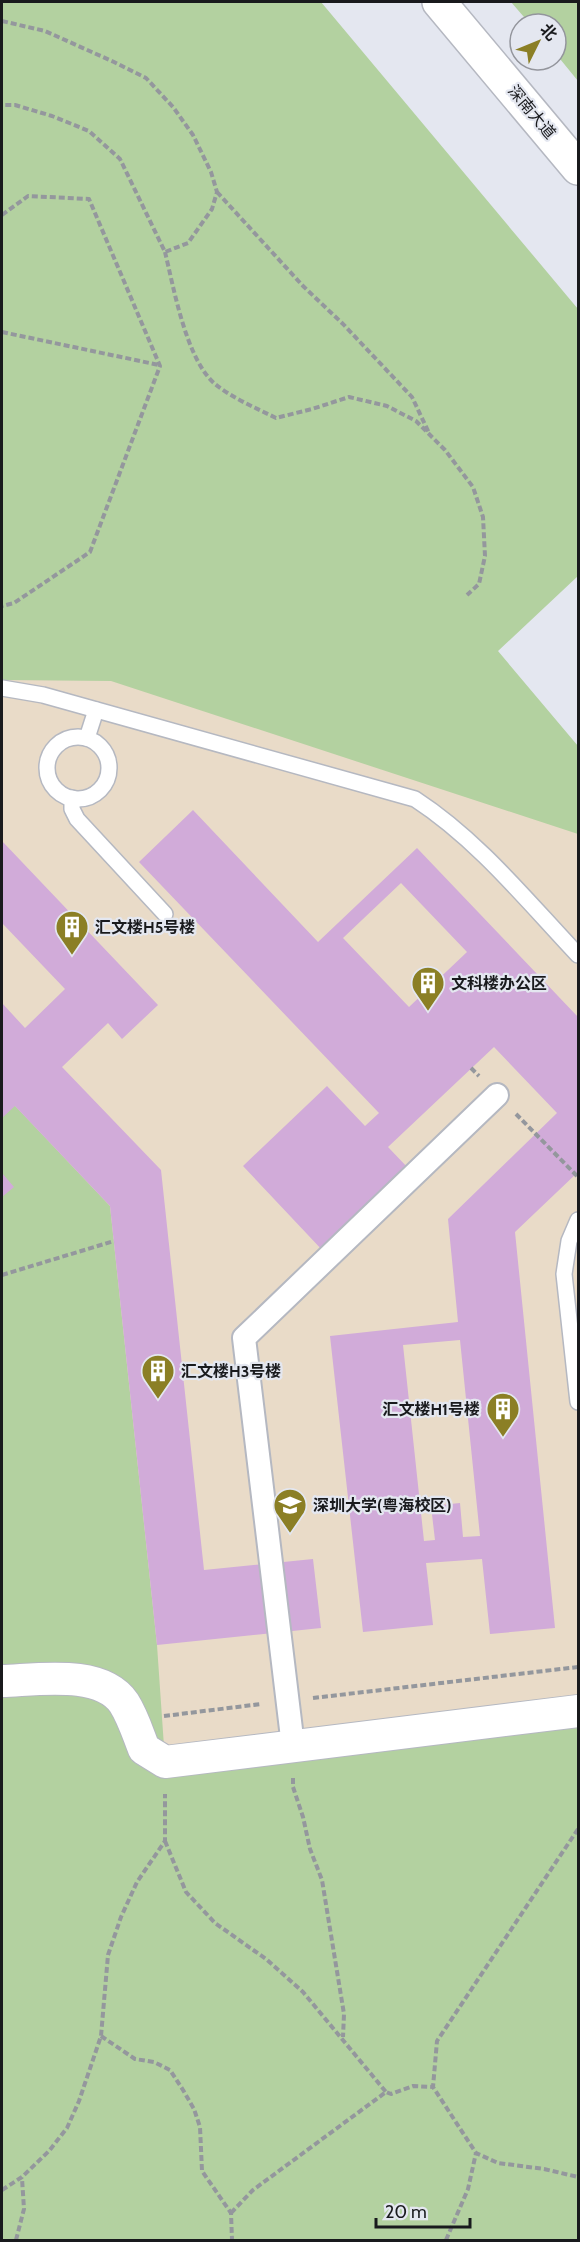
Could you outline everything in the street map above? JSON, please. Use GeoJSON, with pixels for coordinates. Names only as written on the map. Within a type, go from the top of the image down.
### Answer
{"type":"FeatureCollection","features":[{"type":"Feature","properties":{"kind":"main road","name":"深南大道"},"geometry":{"type":"LineString","coordinates":[[439,2],[579,168]]}},
{"type":"Feature","properties":{"kind":"street"},"geometry":{"type":"LineString","coordinates":[[293,1746],[244,1338],[497,1095]]}},
{"type":"Feature","properties":{"kind":"street"},"geometry":{"type":"LineString","coordinates":[[2,1681],[90,1680],[111,1689],[123,1701],[144,1749],[165,1762],[579,1711]]}},
{"type":"Feature","properties":{"kind":"lane"},"geometry":{"type":"LineString","coordinates":[[2,688],[43,695],[415,799],[442,816],[471,842],[579,955]]}},
{"type":"Feature","properties":{"kind":"lane"},"geometry":{"type":"LineString","coordinates":[[87,738],[96,710]]}},
{"type":"Feature","properties":{"kind":"lane"},"geometry":{"type":"LineString","coordinates":[[77,737],[87,738],[104,751],[108,771],[106,780],[92,796],[72,798],[62,795],[54,788],[47,770],[48,760],[52,750],[59,743],[77,737]]}},
{"type":"Feature","properties":{"kind":"lane"},"geometry":{"type":"LineString","coordinates":[[72,798],[72,808],[77,819],[165,914]]}},
{"type":"Feature","properties":{"kind":"lane"},"geometry":{"type":"LineString","coordinates":[[579,1220],[569,1241],[564,1274],[579,1402]]}},
{"type":"Feature","properties":{"kind":"path"},"geometry":{"type":"LineString","coordinates":[[2,21],[45,31],[146,78],[173,107],[193,135],[211,172],[217,192],[303,286],[343,324],[412,397],[430,435]]}},
{"type":"Feature","properties":{"kind":"path"},"geometry":{"type":"LineString","coordinates":[[2,105],[15,105],[52,116],[89,131],[120,159],[165,252],[175,294],[196,361],[215,384],[276,418],[349,397],[387,406],[416,421],[445,450],[473,487],[483,518],[485,556],[479,584],[467,596]]}},
{"type":"Feature","properties":{"kind":"path"},"geometry":{"type":"LineString","coordinates":[[165,252],[188,243],[212,209],[217,192]]}},
{"type":"Feature","properties":{"kind":"path"},"geometry":{"type":"LineString","coordinates":[[2,215],[28,196],[89,199],[160,366],[90,552],[14,603],[2,606]]}},
{"type":"Feature","properties":{"kind":"path"},"geometry":{"type":"LineString","coordinates":[[2,332],[160,366]]}},
{"type":"Feature","properties":{"kind":"path"},"geometry":{"type":"LineString","coordinates":[[471,1068],[579,1177]]}},
{"type":"Feature","properties":{"kind":"path"},"geometry":{"type":"LineString","coordinates":[[2,1275],[114,1240]]}},
{"type":"Feature","properties":{"kind":"path"},"geometry":{"type":"LineString","coordinates":[[133,1720],[579,1667]]}},
{"type":"Feature","properties":{"kind":"path"},"geometry":{"type":"LineString","coordinates":[[293,1746],[293,1787],[310,1848],[322,1880],[344,2014],[343,2038]]}},
{"type":"Feature","properties":{"kind":"path"},"geometry":{"type":"LineString","coordinates":[[165,1762],[165,1841],[186,1892],[215,1923],[266,1959],[303,1992],[386,2092],[391,2094],[413,2086],[433,2087]]}},
{"type":"Feature","properties":{"kind":"path"},"geometry":{"type":"LineString","coordinates":[[579,1829],[437,2041],[433,2087],[476,2153],[498,2163],[544,2169],[579,2177]]}},
{"type":"Feature","properties":{"kind":"path"},"geometry":{"type":"LineString","coordinates":[[2,2190],[22,2177],[49,2151],[67,2128],[101,2036],[108,1955],[137,1882],[165,1841]]}},
{"type":"Feature","properties":{"kind":"path"},"geometry":{"type":"LineString","coordinates":[[101,2036],[135,2059],[154,2062],[170,2070],[194,2109],[200,2127],[202,2171],[231,2213],[232,2241]]}},
{"type":"Feature","properties":{"kind":"path"},"geometry":{"type":"LineString","coordinates":[[231,2213],[253,2190],[386,2092]]}},
{"type":"Feature","properties":{"kind":"path"},"geometry":{"type":"LineString","coordinates":[[446,2241],[468,2189],[476,2153]]}},
{"type":"Feature","properties":{"kind":"path"},"geometry":{"type":"LineString","coordinates":[[16,2241],[24,2209],[22,2177]]}},
{"type":"Feature","properties":{"kind":"shaded area","name":"深圳大学(粤海校区)"},"geometry":{"type":"Polygon","coordinates":[[[2,646],[578,828],[578,2240],[2,2240],[2,646]]]}},
{"type":"Feature","properties":{"kind":"green space"},"geometry":{"type":"Polygon","coordinates":[[[2,2],[321,2],[578,309],[578,576],[498,651],[578,746],[578,834],[111,681],[2,680],[2,2]]]}},
{"type":"Feature","properties":{"kind":"green space"},"geometry":{"type":"Polygon","coordinates":[[[511,2],[578,2],[578,81],[568,69],[568,12],[520,12],[511,2]]]}},
{"type":"Feature","properties":{"kind":"green space"},"geometry":{"type":"Polygon","coordinates":[[[2,1092],[110,1206],[157,1645],[165,1761],[578,1711],[578,2240],[2,2240],[2,1092]]]}},
{"type":"Feature","properties":{"kind":"building"},"geometry":{"type":"Polygon","coordinates":[[[193,810],[318,942],[417,848],[578,1017],[578,1172],[515,1232],[555,1628],[490,1634],[482,1559],[426,1563],[433,1625],[363,1632],[330,1336],[458,1322],[448,1219],[557,1113],[494,1047],[388,1147],[409,1169],[324,1252],[243,1166],[327,1086],[365,1126],[379,1113],[139,862],[193,810]],[[401,883],[343,938],[409,1007],[467,952],[401,883]],[[460,1340],[403,1345],[424,1541],[435,1540],[431,1506],[460,1503],[463,1537],[480,1536],[460,1340]]]}},
{"type":"Feature","properties":{"kind":"building","name":"汇文楼H3号楼"},"geometry":{"type":"Polygon","coordinates":[[[2,841],[158,1005],[122,1039],[108,1023],[62,1067],[161,1170],[204,1570],[313,1559],[321,1628],[157,1645],[110,1206],[15,1106],[2,1118],[2,1003],[25,1028],[65,989],[2,923],[2,841]]]}},
{"type":"Feature","properties":{"kind":"building"},"geometry":{"type":"Polygon","coordinates":[[[2,1173],[14,1187],[2,1197],[2,1173]]]}},
{"type":"Feature","properties":{"kind":"place","name":"汇文楼H5号楼"},"geometry":{"type":"Point","coordinates":[72,956]}},
{"type":"Feature","properties":{"kind":"place","name":"文科楼办公区"},"geometry":{"type":"Point","coordinates":[428,1012]}},
{"type":"Feature","properties":{"kind":"place","name":"汇文楼H3号楼"},"geometry":{"type":"Point","coordinates":[158,1400]}},
{"type":"Feature","properties":{"kind":"place","name":"汇文楼H1号楼"},"geometry":{"type":"Point","coordinates":[503,1438]}},
{"type":"Feature","properties":{"kind":"place","name":"深圳大学(粤海校区)"},"geometry":{"type":"Point","coordinates":[290,1534]}}]}
